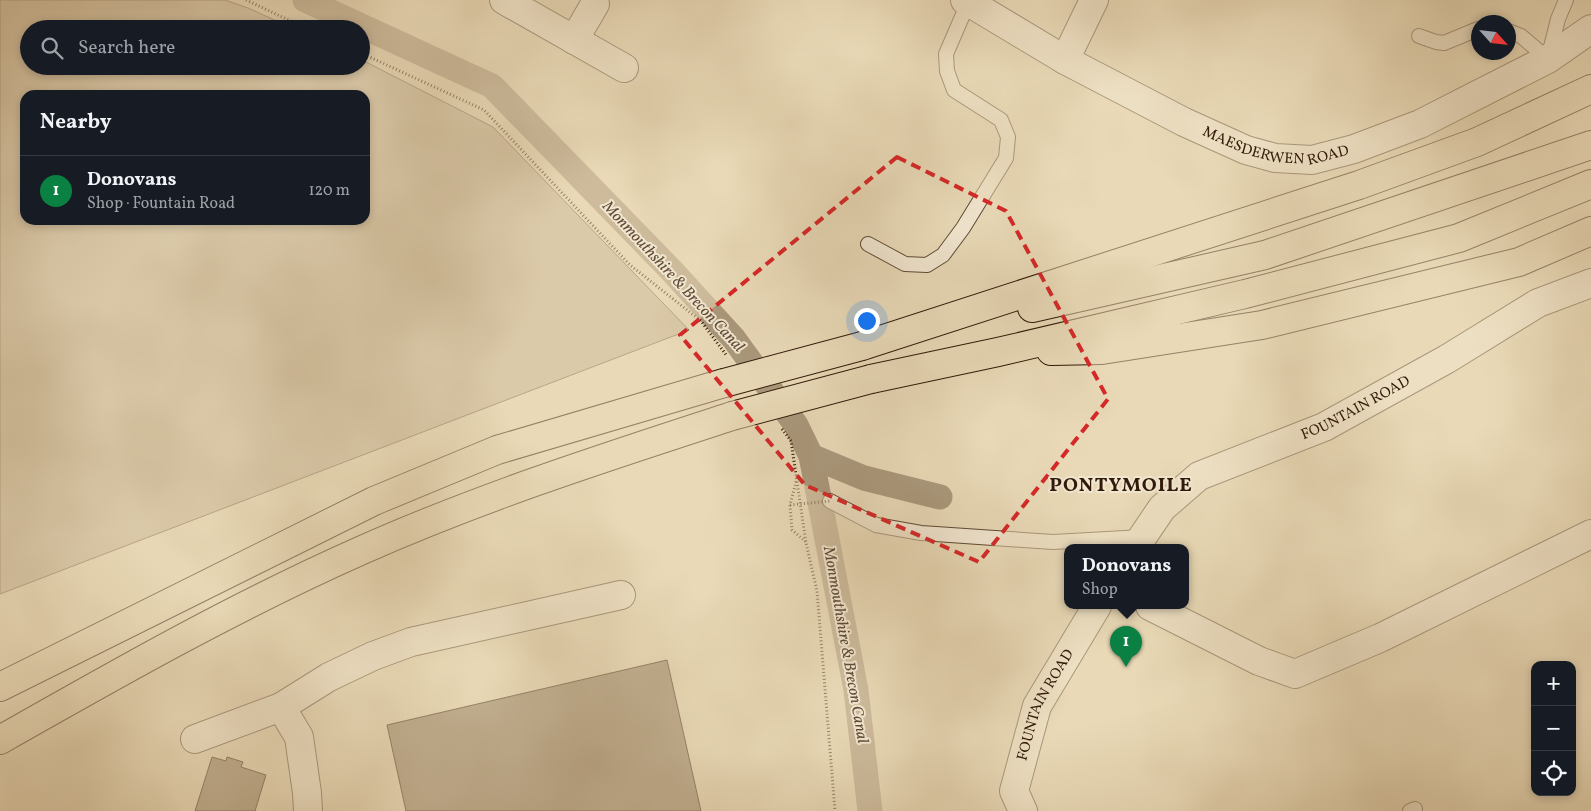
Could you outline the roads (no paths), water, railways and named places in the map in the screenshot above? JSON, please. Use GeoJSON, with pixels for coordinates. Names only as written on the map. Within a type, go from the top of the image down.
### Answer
{"type":"FeatureCollection","features":[{"type":"Feature","properties":{"kind":"main road"},"geometry":{"type":"LineString","coordinates":[[862,346],[1359,185],[1477,142],[1591,90]]}},
{"type":"Feature","properties":{"kind":"main road"},"geometry":{"type":"LineString","coordinates":[[0,688],[374,501],[497,450],[728,372],[862,346],[1265,255],[1591,145]]}},
{"type":"Feature","properties":{"kind":"main road"},"geometry":{"type":"LineString","coordinates":[[0,740],[118,672],[267,594],[359,551],[441,517],[570,468],[732,416],[871,379],[998,352],[1244,294],[1459,238],[1591,184]]}},
{"type":"Feature","properties":{"kind":"main road"},"geometry":{"type":"LineString","coordinates":[[998,352],[1102,350],[1262,325],[1519,262],[1591,231]]}},
{"type":"Feature","properties":{"kind":"street"},"geometry":{"type":"LineString","coordinates":[[504,0],[624,68]]}},
{"type":"Feature","properties":{"kind":"street"},"geometry":{"type":"LineString","coordinates":[[1065,60],[1094,0]]}},
{"type":"Feature","properties":{"kind":"street","name":"MAESDERWEN ROAD"},"geometry":{"type":"LineString","coordinates":[[966,2],[1065,60],[1184,122],[1246,150],[1275,158],[1312,160],[1354,149],[1420,124],[1548,59],[1591,28]]}},
{"type":"Feature","properties":{"kind":"street"},"geometry":{"type":"LineString","coordinates":[[574,40],[595,4]]}},
{"type":"Feature","properties":{"kind":"street","name":"FOUNTAIN ROAD"},"geometry":{"type":"LineString","coordinates":[[1139,543],[1162,508],[1199,476],[1324,427],[1446,359],[1538,303],[1591,283]]}},
{"type":"Feature","properties":{"kind":"street"},"geometry":{"type":"LineString","coordinates":[[1156,609],[1259,661],[1295,674],[1380,638],[1591,534]]}},
{"type":"Feature","properties":{"kind":"street"},"geometry":{"type":"LineString","coordinates":[[195,739],[281,707],[329,677],[372,656],[411,642],[621,595]]}},
{"type":"Feature","properties":{"kind":"street","name":"FOUNTAIN ROAD"},"geometry":{"type":"LineString","coordinates":[[1022,811],[1014,791],[1037,706],[1095,609]]}},
{"type":"Feature","properties":{"kind":"street"},"geometry":{"type":"LineString","coordinates":[[281,707],[298,738],[308,811]]}},
{"type":"Feature","properties":{"kind":"lane"},"geometry":{"type":"LineString","coordinates":[[1516,34],[1521,36],[1548,59],[1558,19],[1566,0]]}},
{"type":"Feature","properties":{"kind":"lane"},"geometry":{"type":"LineString","coordinates":[[868,244],[905,264],[927,265],[943,255],[963,228],[1006,158],[1008,137],[1001,120],[954,90],[947,71],[946,54],[966,2]]}},
{"type":"Feature","properties":{"kind":"lane"},"geometry":{"type":"LineString","coordinates":[[1419,36],[1444,43],[1471,32]]}},
{"type":"Feature","properties":{"kind":"lane"},"geometry":{"type":"LineString","coordinates":[[830,501],[876,525],[921,533],[1053,542],[1139,543]]}},
{"type":"Feature","properties":{"kind":"waterway","name":"Monmouthshire & Brecon Canal"},"geometry":{"type":"LineString","coordinates":[[305,0],[348,20]]}},
{"type":"Feature","properties":{"kind":"waterway","name":"Monmouthshire & Brecon Canal"},"geometry":{"type":"LineString","coordinates":[[370,30],[492,86],[671,270],[734,339],[796,425],[811,456],[856,690],[870,811]]}},
{"type":"Feature","properties":{"kind":"waterway"},"geometry":{"type":"LineString","coordinates":[[811,456],[864,478],[940,497]]}},
{"type":"Feature","properties":{"kind":"place","name":"Donovans"},"geometry":{"type":"Point","coordinates":[1126,667]}},
{"type":"Feature","properties":{"kind":"district","name":"PONTYMOILE"},"geometry":{"type":"Point","coordinates":[1121,486]}}]}
